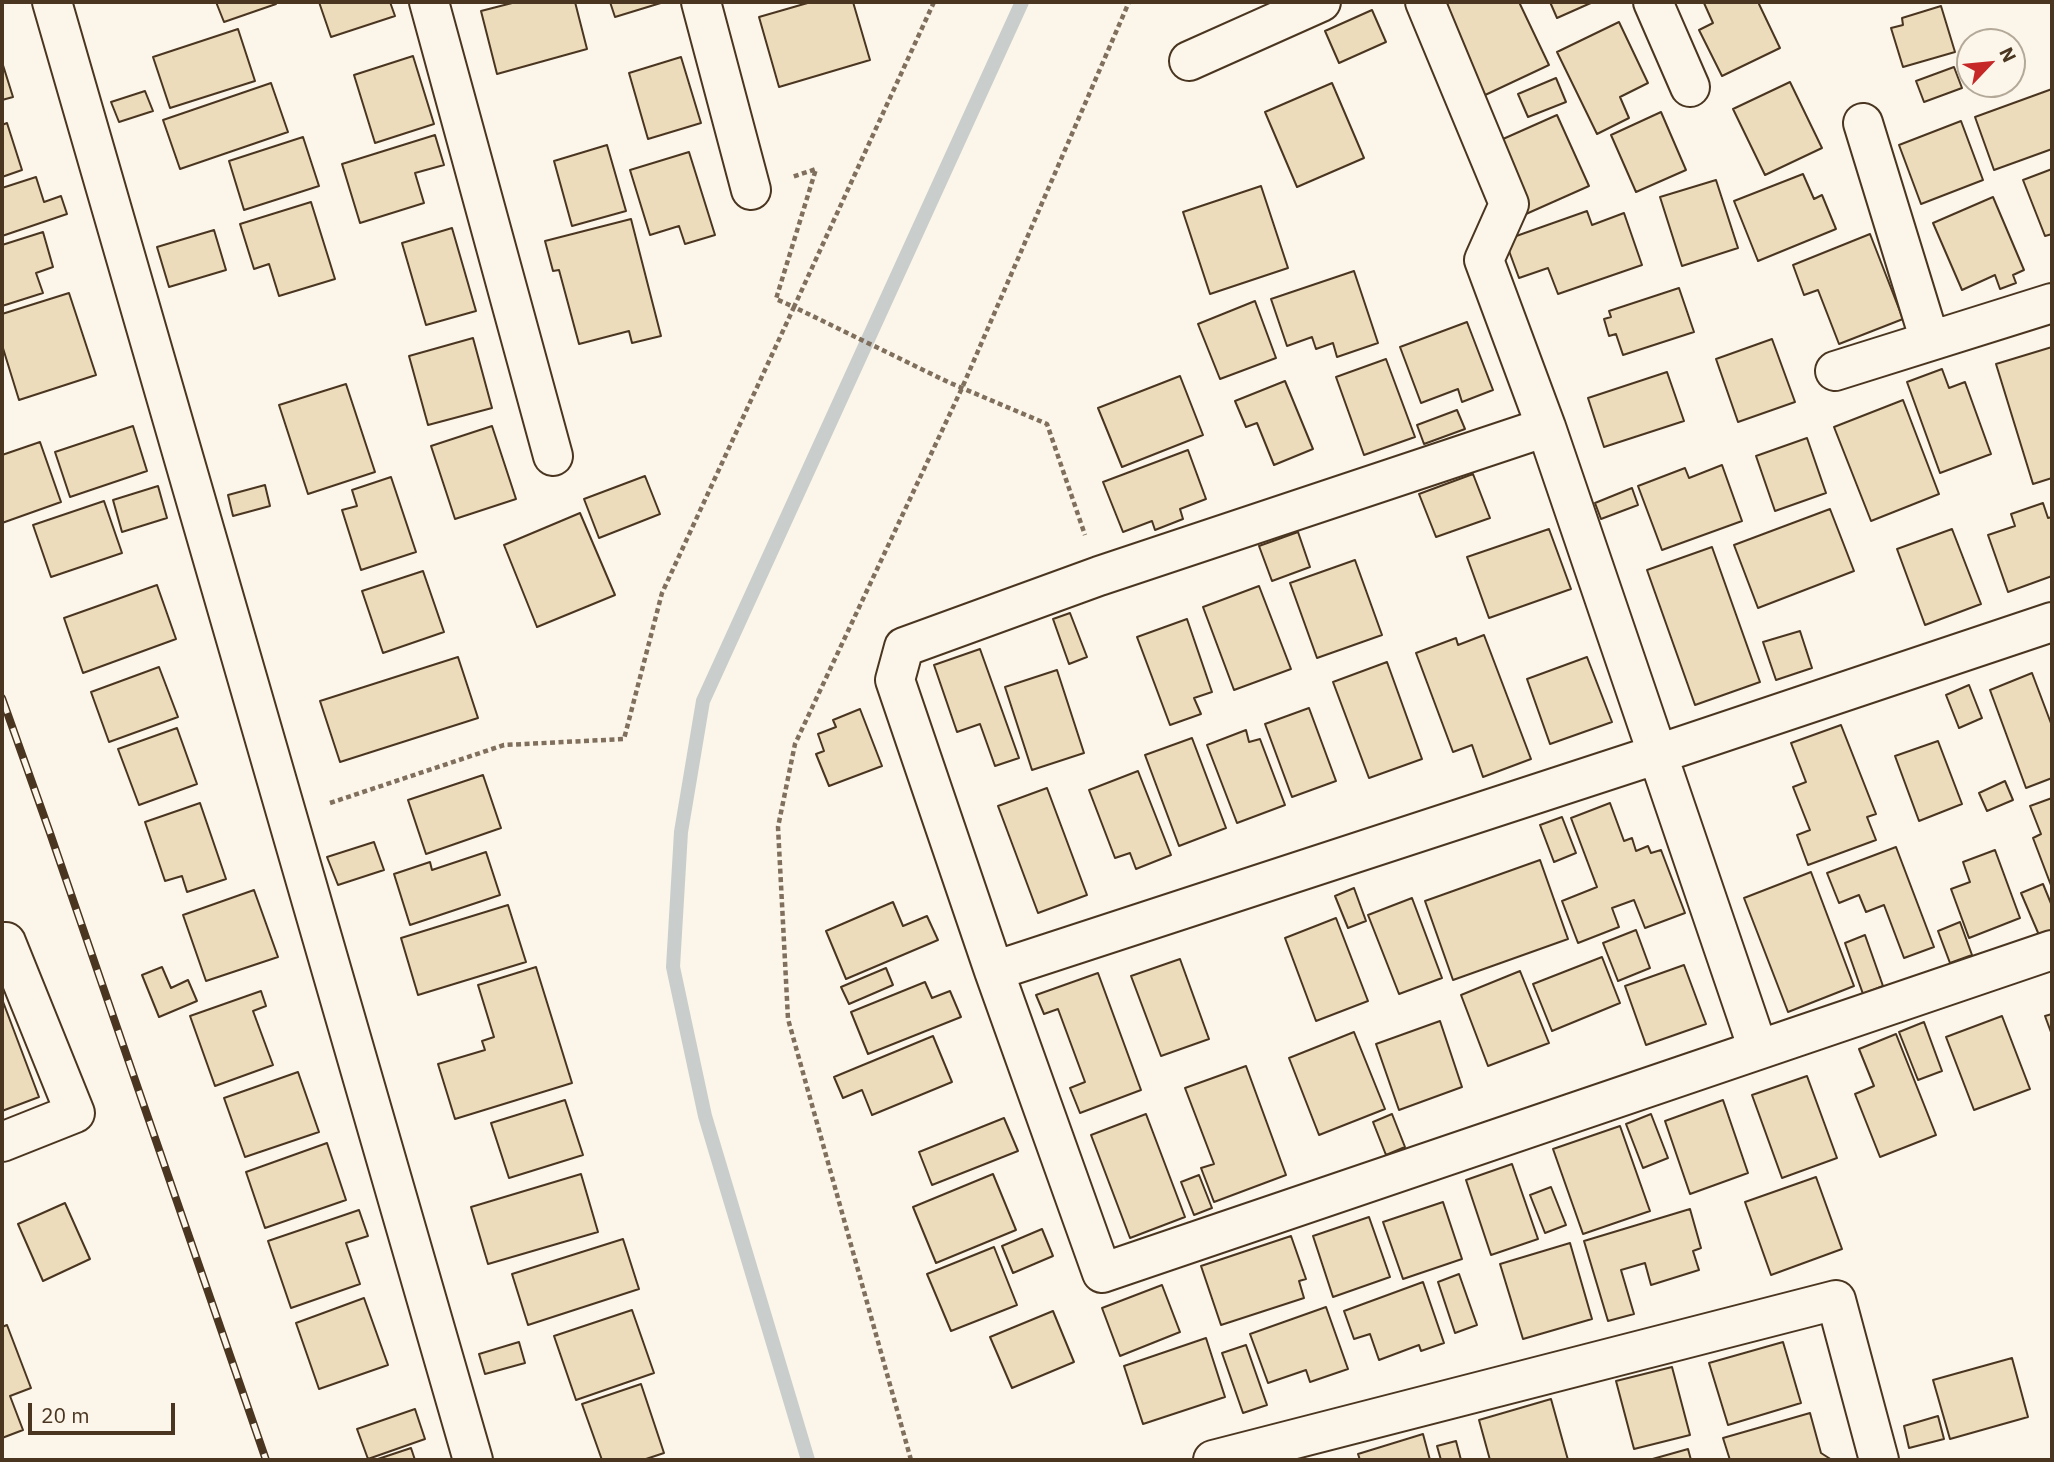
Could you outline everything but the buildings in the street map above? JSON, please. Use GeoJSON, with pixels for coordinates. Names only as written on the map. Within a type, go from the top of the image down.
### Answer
{"type":"FeatureCollection","features":[{"type":"Feature","properties":{"kind":"street"},"geometry":{"type":"LineString","coordinates":[[52,2],[473,1460]]}},
{"type":"Feature","properties":{"kind":"street"},"geometry":{"type":"LineString","coordinates":[[429,2],[553,456]]}},
{"type":"Feature","properties":{"kind":"street"},"geometry":{"type":"LineString","coordinates":[[701,2],[751,190]]}},
{"type":"Feature","properties":{"kind":"street"},"geometry":{"type":"LineString","coordinates":[[1189,61],[1321,2]]}},
{"type":"Feature","properties":{"kind":"street"},"geometry":{"type":"LineString","coordinates":[[1425,2],[1509,204],[1484,260],[1546,428],[1758,1049]]}},
{"type":"Feature","properties":{"kind":"street"},"geometry":{"type":"LineString","coordinates":[[1653,2],[1690,87]]}},
{"type":"Feature","properties":{"kind":"street"},"geometry":{"type":"LineString","coordinates":[[1863,123],[1930,341]]}},
{"type":"Feature","properties":{"kind":"street"},"geometry":{"type":"LineString","coordinates":[[1835,371],[2052,303]]}},
{"type":"Feature","properties":{"kind":"street"},"geometry":{"type":"LineString","coordinates":[[1546,428],[1099,576],[904,647],[895,680],[994,971],[1102,1273],[2052,950]]}},
{"type":"Feature","properties":{"kind":"street"},"geometry":{"type":"LineString","coordinates":[[994,971],[2052,622]]}},
{"type":"Feature","properties":{"kind":"street"},"geometry":{"type":"LineString","coordinates":[[2,944],[6,942],[75,1113],[2,1142]]}},
{"type":"Feature","properties":{"kind":"street"},"geometry":{"type":"LineString","coordinates":[[1213,1460],[1836,1300],[1879,1460]]}},
{"type":"Feature","properties":{"kind":"path"},"geometry":{"type":"LineString","coordinates":[[286,818],[504,745],[624,739],[662,593],[934,2]]}},
{"type":"Feature","properties":{"kind":"path"},"geometry":{"type":"LineString","coordinates":[[751,190],[816,169],[776,299],[948,382],[1047,424],[1099,576]]}},
{"type":"Feature","properties":{"kind":"waterway"},"geometry":{"type":"LineString","coordinates":[[808,1460],[705,1116],[673,967],[681,832],[703,701],[1022,2]]}},
{"type":"Feature","properties":{"kind":"railway"},"geometry":{"type":"LineString","coordinates":[[2,698],[266,1460]]}}]}
